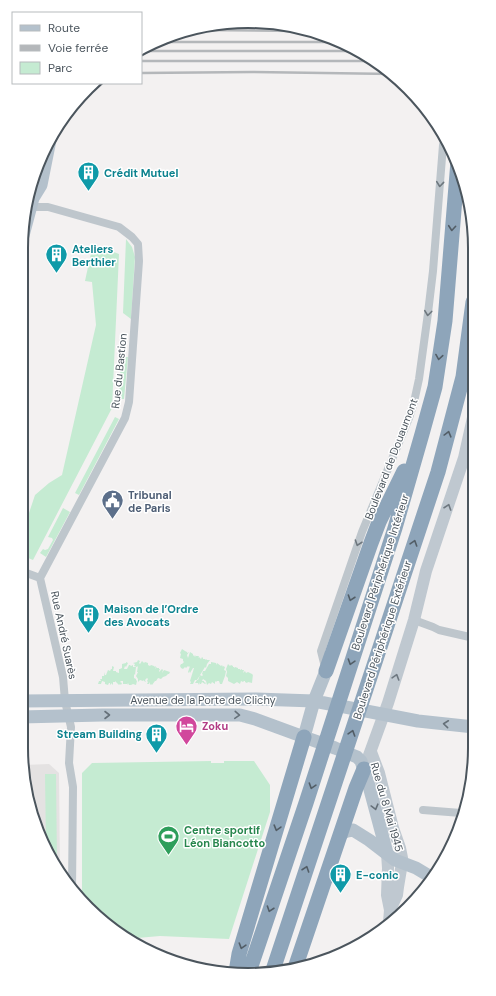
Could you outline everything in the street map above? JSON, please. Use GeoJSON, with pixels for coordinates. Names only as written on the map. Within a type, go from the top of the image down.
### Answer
{"type":"FeatureCollection","features":[{"type":"Feature","properties":{"kind":"highway","name":"Boulevard Périphérique Intérieur"},"geometry":{"type":"LineString","coordinates":[[250,968],[309,796],[392,536],[435,387],[445,321],[457,179]]}},
{"type":"Feature","properties":{"kind":"highway","name":"Boulevard Périphérique Extérieur"},"geometry":{"type":"LineString","coordinates":[[274,966],[438,472],[463,377],[468,340]]}},
{"type":"Feature","properties":{"kind":"highway"},"geometry":{"type":"LineString","coordinates":[[326,671],[379,522],[422,434]]}},
{"type":"Feature","properties":{"kind":"highway"},"geometry":{"type":"LineString","coordinates":[[237,968],[239,954],[304,737]]}},
{"type":"Feature","properties":{"kind":"highway"},"geometry":{"type":"LineString","coordinates":[[297,963],[340,834],[364,769]]}},
{"type":"Feature","properties":{"kind":"main road"},"geometry":{"type":"LineString","coordinates":[[34,194],[41,185],[45,163]]}},
{"type":"Feature","properties":{"kind":"main road"},"geometry":{"type":"LineString","coordinates":[[364,769],[384,714],[414,620],[426,571],[464,458],[468,440]]}},
{"type":"Feature","properties":{"kind":"main road"},"geometry":{"type":"LineString","coordinates":[[304,737],[314,701],[326,671]]}},
{"type":"Feature","properties":{"kind":"main road","name":"Avenue de la Porte de Clichy"},"geometry":{"type":"LineString","coordinates":[[28,701],[256,699],[314,701],[418,721],[468,725]]}},
{"type":"Feature","properties":{"kind":"main road","name":"Avenue de la Porte de Clichy"},"geometry":{"type":"LineString","coordinates":[[28,717],[102,715],[240,715],[255,718],[335,748],[357,758],[361,761],[364,769]]}},
{"type":"Feature","properties":{"kind":"main road","name":"Rue du 8 Mai 1945"},"geometry":{"type":"LineString","coordinates":[[371,752],[379,773],[393,828],[400,848],[402,863]]}},
{"type":"Feature","properties":{"kind":"main road","name":"Rue du 8 Mai 1945"},"geometry":{"type":"LineString","coordinates":[[364,769],[387,853],[395,860],[428,874]]}},
{"type":"Feature","properties":{"kind":"main road"},"geometry":{"type":"LineString","coordinates":[[340,834],[353,830],[387,853],[387,895],[390,916]]}},
{"type":"Feature","properties":{"kind":"main road"},"geometry":{"type":"LineString","coordinates":[[390,916],[397,896],[402,863]]}},
{"type":"Feature","properties":{"kind":"street","name":"Boulevard de Douaumont"},"geometry":{"type":"LineString","coordinates":[[326,671],[321,651],[362,532],[409,418],[414,402],[419,379],[433,271],[443,146]]}},
{"type":"Feature","properties":{"kind":"street","name":"Rue du Bastion"},"geometry":{"type":"LineString","coordinates":[[33,201],[39,207],[49,208],[119,227],[132,237],[138,244],[139,261],[127,409],[114,438],[40,578]]}},
{"type":"Feature","properties":{"kind":"street","name":"Rue André Suarès"},"geometry":{"type":"LineString","coordinates":[[28,574],[40,578],[62,677],[65,701],[71,727],[69,763],[73,787],[72,881]]}},
{"type":"Feature","properties":{"kind":"street"},"geometry":{"type":"LineString","coordinates":[[414,620],[439,630],[468,637]]}},
{"type":"Feature","properties":{"kind":"street"},"geometry":{"type":"LineString","coordinates":[[423,810],[458,813]]}},
{"type":"Feature","properties":{"kind":"shaded area"},"geometry":{"type":"Polygon","coordinates":[[[49,764],[59,773],[60,862],[45,832],[35,805],[28,765],[49,764]]]}},
{"type":"Feature","properties":{"kind":"green space"},"geometry":{"type":"Polygon","coordinates":[[[126,239],[132,247],[135,257],[131,319],[123,313],[126,239]]]}},
{"type":"Feature","properties":{"kind":"green space"},"geometry":{"type":"Polygon","coordinates":[[[93,244],[119,254],[112,408],[33,560],[28,558],[28,516],[35,495],[49,483],[62,475],[96,325],[92,282],[85,281],[93,244]]]}},
{"type":"Feature","properties":{"kind":"green space"},"geometry":{"type":"Polygon","coordinates":[[[121,357],[128,357],[124,399],[119,399],[121,357]]]}},
{"type":"Feature","properties":{"kind":"green space"},"geometry":{"type":"Polygon","coordinates":[[[115,417],[119,419],[79,495],[75,493],[115,417]]]}},
{"type":"Feature","properties":{"kind":"green space"},"geometry":{"type":"Polygon","coordinates":[[[63,508],[70,512],[46,557],[40,553],[43,549],[48,549],[53,540],[52,538],[48,537],[63,508]]]}},
{"type":"Feature","properties":{"kind":"green space"},"geometry":{"type":"Polygon","coordinates":[[[182,649],[187,653],[189,652],[187,655],[188,658],[190,652],[195,657],[196,655],[199,656],[198,658],[199,657],[201,659],[202,657],[203,659],[206,659],[205,660],[210,660],[206,668],[205,667],[193,684],[190,684],[190,681],[194,668],[189,673],[190,666],[183,669],[180,666],[184,662],[183,659],[180,658],[182,649]]]}},
{"type":"Feature","properties":{"kind":"green space"},"geometry":{"type":"Polygon","coordinates":[[[138,660],[140,661],[140,664],[142,661],[144,663],[148,663],[150,666],[155,666],[155,669],[157,667],[159,668],[159,672],[162,669],[162,673],[164,670],[170,672],[161,679],[158,678],[152,685],[150,685],[150,682],[147,684],[147,678],[145,680],[146,682],[144,680],[140,680],[138,682],[136,676],[138,666],[134,666],[135,664],[133,663],[137,662],[138,660]]]}},
{"type":"Feature","properties":{"kind":"green space"},"geometry":{"type":"Polygon","coordinates":[[[126,662],[128,663],[124,669],[127,669],[129,665],[136,667],[134,678],[137,681],[136,685],[129,685],[129,683],[128,685],[127,683],[123,684],[123,681],[120,682],[122,683],[121,685],[115,681],[113,682],[113,685],[111,683],[111,685],[110,683],[108,685],[105,684],[105,682],[102,681],[101,684],[98,684],[105,672],[106,675],[108,670],[110,671],[112,669],[112,666],[114,667],[113,671],[119,673],[119,669],[122,668],[122,664],[126,662]]]}},
{"type":"Feature","properties":{"kind":"green space"},"geometry":{"type":"Polygon","coordinates":[[[211,662],[225,667],[224,670],[226,671],[222,684],[220,684],[219,681],[215,681],[215,684],[212,682],[211,684],[209,683],[207,685],[206,681],[203,679],[202,681],[206,683],[205,684],[202,682],[200,684],[200,682],[199,685],[198,683],[195,683],[200,675],[203,675],[203,671],[205,671],[211,662]]]}},
{"type":"Feature","properties":{"kind":"green space"},"geometry":{"type":"Polygon","coordinates":[[[228,664],[234,668],[244,670],[243,673],[245,671],[246,673],[248,672],[252,675],[253,674],[252,683],[241,681],[240,684],[237,682],[234,684],[228,681],[226,669],[228,664]]]}},
{"type":"Feature","properties":{"kind":"green space","name":"Centre sportif Léon Biancotto"},"geometry":{"type":"Polygon","coordinates":[[[211,761],[211,763],[224,763],[224,761],[254,761],[270,785],[270,812],[229,939],[160,936],[137,938],[114,923],[92,904],[82,892],[82,773],[92,763],[211,761]]]}},
{"type":"Feature","properties":{"kind":"green space"},"geometry":{"type":"Polygon","coordinates":[[[45,774],[56,774],[57,858],[46,834],[45,774]]]}},
{"type":"Feature","properties":{"kind":"railway"},"geometry":{"type":"LineString","coordinates":[[218,30],[283,31]]}},
{"type":"Feature","properties":{"kind":"railway"},"geometry":{"type":"LineString","coordinates":[[172,42],[324,42]]}},
{"type":"Feature","properties":{"kind":"railway"},"geometry":{"type":"LineString","coordinates":[[151,51],[345,51]]}},
{"type":"Feature","properties":{"kind":"railway"},"geometry":{"type":"LineString","coordinates":[[142,61],[364,61]]}},
{"type":"Feature","properties":{"kind":"railway"},"geometry":{"type":"LineString","coordinates":[[142,73],[253,72],[383,74]]}},
{"type":"Feature","properties":{"kind":"place","name":"Crédit Mutuel"},"geometry":{"type":"Point","coordinates":[88,192]}},
{"type":"Feature","properties":{"kind":"place","name":"Ateliers Berthier"},"geometry":{"type":"Point","coordinates":[56,274]}},
{"type":"Feature","properties":{"kind":"place","name":"Tribunal de Paris"},"geometry":{"type":"Point","coordinates":[112,520]}},
{"type":"Feature","properties":{"kind":"place","name":"Maison de l’Ordre des Avocats"},"geometry":{"type":"Point","coordinates":[88,634]}},
{"type":"Feature","properties":{"kind":"place","name":"Zoku"},"geometry":{"type":"Point","coordinates":[187,746]}},
{"type":"Feature","properties":{"kind":"place","name":"Stream Building"},"geometry":{"type":"Point","coordinates":[157,754]}},
{"type":"Feature","properties":{"kind":"place","name":"Centre sportif Léon Biancotto"},"geometry":{"type":"Point","coordinates":[169,856]}},
{"type":"Feature","properties":{"kind":"place","name":"E-conic"},"geometry":{"type":"Point","coordinates":[340,894]}}]}
